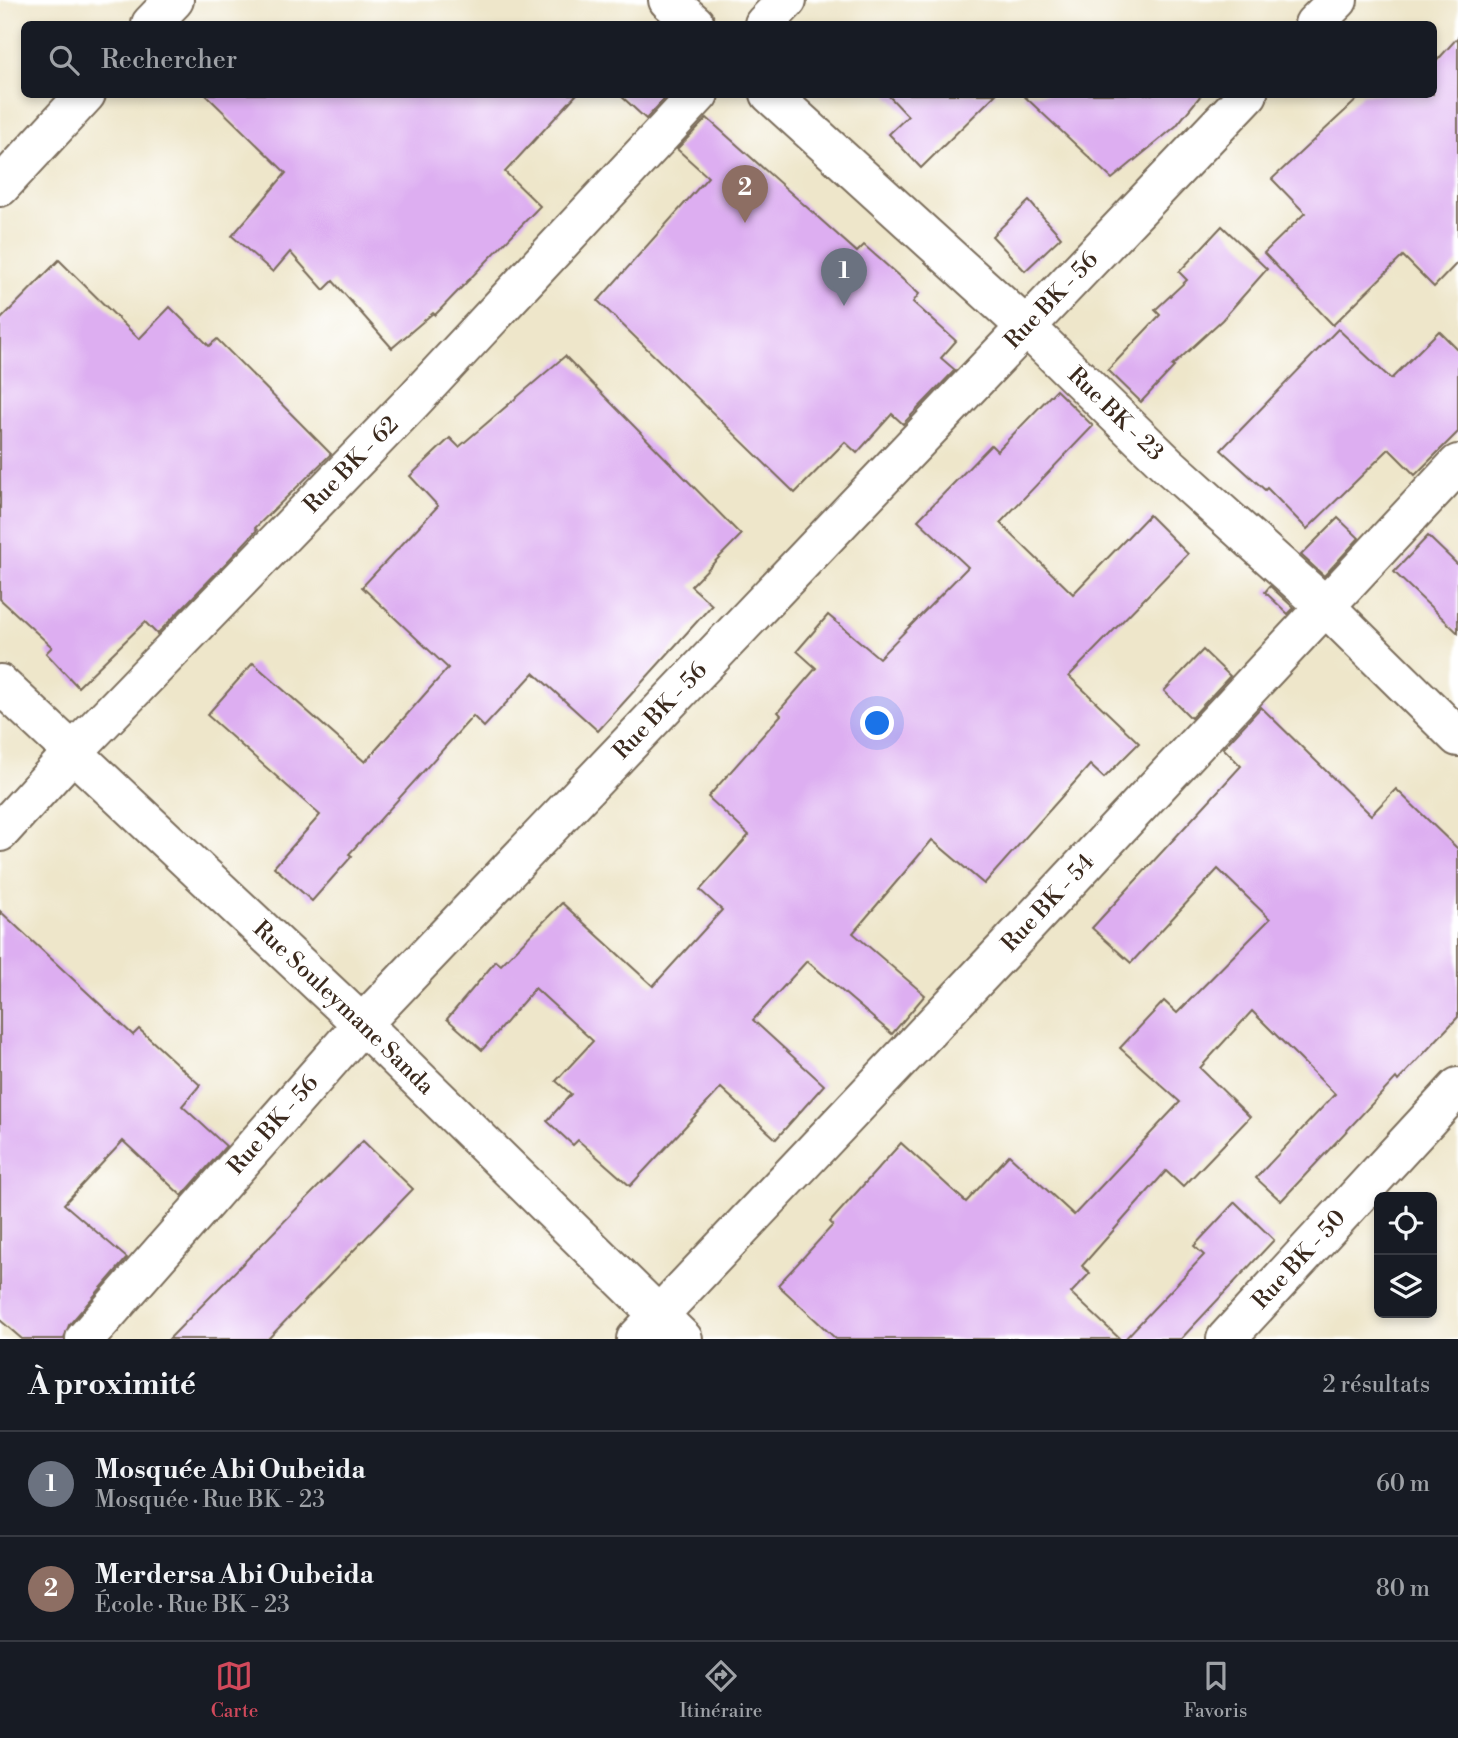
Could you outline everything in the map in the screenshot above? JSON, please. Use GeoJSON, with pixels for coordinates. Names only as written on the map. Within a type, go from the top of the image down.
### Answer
{"type":"FeatureCollection","features":[{"type":"Feature","properties":{"kind":"street"},"geometry":{"type":"LineString","coordinates":[[154,21],[174,0]]}},
{"type":"Feature","properties":{"kind":"street"},"geometry":{"type":"LineString","coordinates":[[668,0],[692,21]]}},
{"type":"Feature","properties":{"kind":"street"},"geometry":{"type":"LineString","coordinates":[[767,21],[787,0]]}},
{"type":"Feature","properties":{"kind":"street"},"geometry":{"type":"LineString","coordinates":[[1317,21],[1338,0]]}},
{"type":"Feature","properties":{"kind":"street"},"geometry":{"type":"LineString","coordinates":[[0,187],[82,98]]}},
{"type":"Feature","properties":{"kind":"street","name":"Rue BK - 62"},"geometry":{"type":"LineString","coordinates":[[0,832],[412,401],[695,98]]}},
{"type":"Feature","properties":{"kind":"street","name":"Rue BK - 23"},"geometry":{"type":"LineString","coordinates":[[774,98],[1026,327],[1168,465],[1325,606],[1458,737]]}},
{"type":"Feature","properties":{"kind":"street","name":"Rue BK - 56"},"geometry":{"type":"LineString","coordinates":[[85,1339],[362,1024],[1244,98]]}},
{"type":"Feature","properties":{"kind":"street","name":"Rue BK - 54"},"geometry":{"type":"LineString","coordinates":[[659,1331],[1006,948],[1458,464]]}},
{"type":"Feature","properties":{"kind":"street","name":"Rue Souleymane Sanda"},"geometry":{"type":"LineString","coordinates":[[0,684],[362,1024],[659,1331]]}},
{"type":"Feature","properties":{"kind":"street","name":"Rue BK - 50"},"geometry":{"type":"LineString","coordinates":[[1226,1339],[1458,1087]]}},
{"type":"Feature","properties":{"kind":"building"},"geometry":{"type":"Polygon","coordinates":[[[1458,37],[1458,262],[1434,287],[1403,256],[1333,325],[1264,253],[1305,213],[1272,179],[1359,98],[1437,98],[1437,61],[1458,37]]]}},
{"type":"Feature","properties":{"kind":"building"},"geometry":{"type":"Polygon","coordinates":[[[209,98],[573,98],[505,172],[540,206],[435,315],[433,313],[392,348],[333,281],[324,290],[290,252],[273,272],[232,236],[286,173],[209,98]]]}},
{"type":"Feature","properties":{"kind":"building"},"geometry":{"type":"Polygon","coordinates":[[[623,98],[665,98],[646,119],[623,98]]]}},
{"type":"Feature","properties":{"kind":"building"},"geometry":{"type":"Polygon","coordinates":[[[891,98],[992,98],[921,168],[889,134],[908,116],[891,98]]]}},
{"type":"Feature","properties":{"kind":"building"},"geometry":{"type":"Polygon","coordinates":[[[1026,98],[1199,98],[1176,126],[1112,179],[1026,98]]]}},
{"type":"Feature","properties":{"kind":"building"},"geometry":{"type":"Polygon","coordinates":[[[707,118],[857,252],[864,245],[919,294],[913,302],[956,341],[941,358],[955,370],[903,424],[892,414],[857,453],[845,442],[795,493],[598,301],[708,177],[677,149],[707,118]]]}},
{"type":"Feature","properties":{"kind":"building"},"geometry":{"type":"Polygon","coordinates":[[[1029,201],[1061,237],[1025,271],[992,236],[1029,201]]]}},
{"type":"Feature","properties":{"kind":"building"},"geometry":{"type":"Polygon","coordinates":[[[1222,226],[1267,269],[1222,320],[1172,366],[1174,367],[1141,402],[1108,370],[1160,315],[1155,310],[1187,280],[1179,272],[1222,226]]]}},
{"type":"Feature","properties":{"kind":"building"},"geometry":{"type":"Polygon","coordinates":[[[59,260],[139,339],[170,307],[209,346],[217,339],[331,454],[255,528],[257,530],[157,634],[145,622],[78,687],[46,653],[52,647],[0,599],[0,320],[59,260]]]}},
{"type":"Feature","properties":{"kind":"building"},"geometry":{"type":"Polygon","coordinates":[[[1338,329],[1391,379],[1439,331],[1458,350],[1458,432],[1415,475],[1389,449],[1307,529],[1267,488],[1265,490],[1221,450],[1338,329]]]}},
{"type":"Feature","properties":{"kind":"building"},"geometry":{"type":"Polygon","coordinates":[[[565,356],[741,535],[691,586],[712,605],[598,731],[534,673],[484,727],[473,716],[349,854],[352,856],[312,901],[274,867],[320,815],[207,715],[253,663],[365,762],[448,668],[362,587],[438,506],[410,476],[450,438],[459,447],[565,356]]]}},
{"type":"Feature","properties":{"kind":"building"},"geometry":{"type":"Polygon","coordinates":[[[1056,390],[1093,426],[1000,523],[1073,594],[1149,515],[1188,554],[1069,676],[1139,743],[1104,778],[1090,765],[984,884],[932,840],[853,933],[925,995],[892,1034],[807,961],[753,1020],[824,1085],[776,1139],[721,1088],[630,1186],[578,1140],[573,1145],[547,1121],[571,1094],[556,1081],[593,1041],[535,988],[482,1050],[447,1019],[496,961],[501,965],[562,903],[653,986],[722,910],[700,890],[749,835],[708,797],[781,715],[778,712],[816,668],[797,651],[828,615],[879,658],[968,567],[918,520],[991,445],[997,451],[1056,390]]]}},
{"type":"Feature","properties":{"kind":"building"},"geometry":{"type":"Polygon","coordinates":[[[1338,518],[1359,538],[1324,576],[1301,555],[1338,518]]]}},
{"type":"Feature","properties":{"kind":"building"},"geometry":{"type":"Polygon","coordinates":[[[1428,536],[1458,565],[1458,633],[1394,572],[1428,536]]]}},
{"type":"Feature","properties":{"kind":"building"},"geometry":{"type":"Polygon","coordinates":[[[1270,586],[1294,608],[1288,614],[1265,592],[1270,586]]]}},
{"type":"Feature","properties":{"kind":"building"},"geometry":{"type":"Polygon","coordinates":[[[1203,650],[1230,676],[1191,718],[1164,691],[1203,650]]]}},
{"type":"Feature","properties":{"kind":"building"},"geometry":{"type":"Polygon","coordinates":[[[1261,707],[1371,815],[1396,789],[1458,849],[1458,1017],[1398,1081],[1396,1078],[1281,1201],[1256,1178],[1335,1094],[1252,1011],[1200,1068],[1250,1117],[1183,1187],[1166,1171],[1082,1266],[1090,1273],[1071,1293],[1120,1339],[836,1339],[778,1285],[833,1225],[830,1222],[901,1143],[966,1202],[1009,1155],[1074,1215],[1180,1102],[1120,1048],[1164,1001],[1177,1013],[1270,919],[1218,869],[1131,963],[1092,928],[1241,766],[1223,748],[1261,707]]]}},
{"type":"Feature","properties":{"kind":"building"},"geometry":{"type":"Polygon","coordinates":[[[0,911],[133,1035],[139,1029],[200,1085],[182,1106],[226,1146],[182,1196],[123,1141],[64,1204],[127,1258],[69,1325],[64,1339],[22,1339],[0,1320],[0,911]]]}},
{"type":"Feature","properties":{"kind":"building"},"geometry":{"type":"Polygon","coordinates":[[[363,1141],[413,1189],[268,1339],[169,1339],[363,1141]]]}},
{"type":"Feature","properties":{"kind":"building"},"geometry":{"type":"Polygon","coordinates":[[[1235,1202],[1274,1240],[1181,1339],[1125,1339],[1204,1255],[1194,1246],[1235,1202]]]}},
{"type":"Feature","properties":{"kind":"place","name":"Merdersa Abi Oubeida"},"geometry":{"type":"Point","coordinates":[745,223]}},
{"type":"Feature","properties":{"kind":"place","name":"Mosquée Abi Oubeida"},"geometry":{"type":"Point","coordinates":[844,306]}}]}
